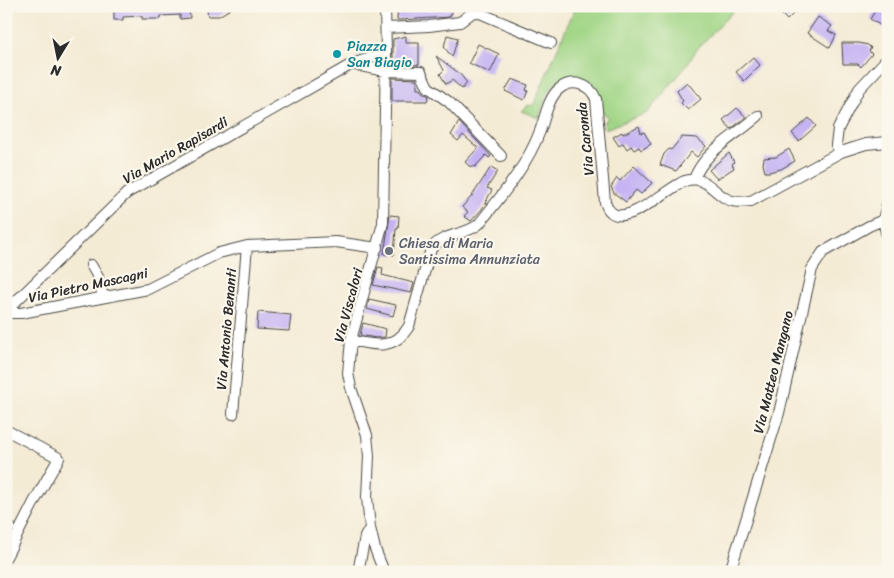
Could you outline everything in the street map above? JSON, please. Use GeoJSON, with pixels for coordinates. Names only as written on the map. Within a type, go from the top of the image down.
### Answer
{"type":"FeatureCollection","features":[{"type":"Feature","properties":{"kind":"street","name":"Via Viscalori"},"geometry":{"type":"LineString","coordinates":[[384,572],[375,549],[370,528],[367,497],[369,456],[367,435],[350,388],[348,373],[351,340],[383,223],[385,6]]}},
{"type":"Feature","properties":{"kind":"street"},"geometry":{"type":"LineString","coordinates":[[843,6],[854,6]]}},
{"type":"Feature","properties":{"kind":"street"},"geometry":{"type":"LineString","coordinates":[[386,28],[430,26],[460,22],[478,8],[551,43]]}},
{"type":"Feature","properties":{"kind":"street","name":"Via Mario Rapisardi"},"geometry":{"type":"LineString","coordinates":[[6,312],[127,193],[352,64],[386,54]]}},
{"type":"Feature","properties":{"kind":"street"},"geometry":{"type":"LineString","coordinates":[[841,152],[836,145],[838,129],[859,89],[888,58]]}},
{"type":"Feature","properties":{"kind":"street"},"geometry":{"type":"LineString","coordinates":[[352,64],[385,71],[421,72],[428,87],[449,102],[501,156]]}},
{"type":"Feature","properties":{"kind":"street","name":"Via Caronda"},"geometry":{"type":"LineString","coordinates":[[351,340],[367,344],[388,344],[404,334],[409,326],[431,249],[435,243],[470,230],[479,224],[524,165],[535,144],[552,97],[566,84],[581,84],[588,87],[593,91],[596,99],[605,202],[607,209],[612,214],[625,215],[637,211],[678,184],[694,179]]}},
{"type":"Feature","properties":{"kind":"street"},"geometry":{"type":"LineString","coordinates":[[758,116],[716,150],[699,167],[694,179],[702,180],[725,198],[741,202],[751,201],[841,152],[866,144],[888,142]]}},
{"type":"Feature","properties":{"kind":"street"},"geometry":{"type":"LineString","coordinates":[[888,200],[883,220],[888,240]]}},
{"type":"Feature","properties":{"kind":"street","name":"Via Matteo Mangano"},"geometry":{"type":"LineString","coordinates":[[732,565],[779,413],[812,269],[823,252],[883,220]]}},
{"type":"Feature","properties":{"kind":"street","name":"Via Pietro Mascagni"},"geometry":{"type":"LineString","coordinates":[[6,312],[21,313],[148,289],[218,253],[247,246],[336,242],[377,248]]}},
{"type":"Feature","properties":{"kind":"street","name":"Via Antonio Benanti"},"geometry":{"type":"LineString","coordinates":[[233,414],[247,246]]}},
{"type":"Feature","properties":{"kind":"street"},"geometry":{"type":"LineString","coordinates":[[91,265],[98,278],[103,297]]}},
{"type":"Feature","properties":{"kind":"street"},"geometry":{"type":"LineString","coordinates":[[6,430],[59,458],[6,557]]}},
{"type":"Feature","properties":{"kind":"street"},"geometry":{"type":"LineString","coordinates":[[358,572],[365,537],[370,528]]}},
{"type":"Feature","properties":{"kind":"green space"},"geometry":{"type":"Polygon","coordinates":[[[583,6],[738,6],[698,48],[683,70],[647,113],[605,129],[604,122],[607,119],[607,115],[603,113],[598,92],[595,87],[585,80],[568,79],[555,84],[546,97],[539,118],[521,111],[528,105],[533,106],[574,10],[583,6]]]}},
{"type":"Feature","properties":{"kind":"building"},"geometry":{"type":"Polygon","coordinates":[[[114,6],[189,6],[190,18],[180,19],[180,15],[161,16],[161,19],[142,19],[142,16],[123,17],[123,20],[114,20],[114,6]]]}},
{"type":"Feature","properties":{"kind":"building"},"geometry":{"type":"Polygon","coordinates":[[[206,6],[235,6],[219,16],[208,16],[206,6]]]}},
{"type":"Feature","properties":{"kind":"building"},"geometry":{"type":"Polygon","coordinates":[[[398,6],[452,6],[452,13],[449,17],[397,20],[398,6]]]}},
{"type":"Feature","properties":{"kind":"building"},"geometry":{"type":"Polygon","coordinates":[[[773,6],[801,6],[787,20],[773,6]]]}},
{"type":"Feature","properties":{"kind":"building"},"geometry":{"type":"Polygon","coordinates":[[[878,6],[888,6],[888,30],[870,19],[878,6]]]}},
{"type":"Feature","properties":{"kind":"building"},"geometry":{"type":"Polygon","coordinates":[[[818,17],[832,26],[828,31],[836,35],[830,48],[807,33],[818,17]]]}},
{"type":"Feature","properties":{"kind":"building"},"geometry":{"type":"Polygon","coordinates":[[[447,35],[458,38],[452,57],[444,47],[447,35]]]}},
{"type":"Feature","properties":{"kind":"building"},"geometry":{"type":"Polygon","coordinates":[[[406,36],[406,43],[419,43],[419,65],[393,64],[393,39],[406,36]]]}},
{"type":"Feature","properties":{"kind":"building"},"geometry":{"type":"Polygon","coordinates":[[[842,43],[868,45],[871,48],[869,51],[872,54],[861,67],[858,64],[843,64],[842,43]]]}},
{"type":"Feature","properties":{"kind":"building"},"geometry":{"type":"Polygon","coordinates":[[[478,44],[499,54],[490,73],[469,63],[478,44]]]}},
{"type":"Feature","properties":{"kind":"building"},"geometry":{"type":"Polygon","coordinates":[[[436,56],[460,74],[467,83],[462,89],[452,80],[446,84],[440,74],[444,70],[436,56]]]}},
{"type":"Feature","properties":{"kind":"building"},"geometry":{"type":"Polygon","coordinates":[[[753,57],[760,65],[744,81],[736,72],[753,57]]]}},
{"type":"Feature","properties":{"kind":"building"},"geometry":{"type":"Polygon","coordinates":[[[392,78],[417,79],[417,89],[421,89],[422,92],[429,96],[427,101],[392,101],[392,78]]]}},
{"type":"Feature","properties":{"kind":"building"},"geometry":{"type":"Polygon","coordinates":[[[512,79],[528,85],[526,90],[528,91],[524,100],[505,91],[512,79]]]}},
{"type":"Feature","properties":{"kind":"building"},"geometry":{"type":"Polygon","coordinates":[[[687,82],[701,99],[688,110],[681,103],[683,101],[677,91],[687,82]]]}},
{"type":"Feature","properties":{"kind":"building"},"geometry":{"type":"Polygon","coordinates":[[[737,108],[746,117],[731,129],[723,120],[737,108]]]}},
{"type":"Feature","properties":{"kind":"building"},"geometry":{"type":"Polygon","coordinates":[[[809,118],[816,126],[799,141],[792,133],[809,118]]]}},
{"type":"Feature","properties":{"kind":"building"},"geometry":{"type":"Polygon","coordinates":[[[459,122],[491,156],[489,158],[486,155],[475,167],[469,166],[465,162],[478,148],[463,135],[458,141],[451,135],[459,122]]]}},
{"type":"Feature","properties":{"kind":"building"},"geometry":{"type":"Polygon","coordinates":[[[639,126],[641,133],[644,132],[651,144],[641,150],[639,147],[634,150],[631,146],[627,149],[623,143],[619,146],[613,137],[639,126]]]}},
{"type":"Feature","properties":{"kind":"building"},"geometry":{"type":"Polygon","coordinates":[[[682,137],[697,138],[706,146],[697,157],[691,152],[676,171],[660,165],[664,154],[669,149],[671,150],[682,137]]]}},
{"type":"Feature","properties":{"kind":"building"},"geometry":{"type":"Polygon","coordinates":[[[789,149],[795,161],[781,169],[765,172],[764,158],[776,157],[789,149]]]}},
{"type":"Feature","properties":{"kind":"building"},"geometry":{"type":"Polygon","coordinates":[[[729,153],[734,162],[732,164],[734,168],[717,179],[709,170],[729,153]]]}},
{"type":"Feature","properties":{"kind":"building"},"geometry":{"type":"Polygon","coordinates":[[[634,166],[652,183],[641,194],[636,190],[626,202],[614,193],[611,187],[617,178],[620,181],[634,166]]]}},
{"type":"Feature","properties":{"kind":"building"},"geometry":{"type":"Polygon","coordinates":[[[491,167],[498,171],[487,188],[492,190],[482,209],[471,221],[464,216],[468,212],[462,207],[472,196],[491,167]]]}},
{"type":"Feature","properties":{"kind":"building"},"geometry":{"type":"Polygon","coordinates":[[[390,215],[399,216],[394,255],[384,254],[390,215]]]}},
{"type":"Feature","properties":{"kind":"building"},"geometry":{"type":"Polygon","coordinates":[[[378,267],[383,268],[382,275],[414,283],[411,293],[373,285],[378,267]]]}},
{"type":"Feature","properties":{"kind":"building"},"geometry":{"type":"Polygon","coordinates":[[[369,299],[396,305],[393,316],[367,309],[369,299]]]}},
{"type":"Feature","properties":{"kind":"building"},"geometry":{"type":"Polygon","coordinates":[[[258,312],[291,315],[289,331],[257,329],[258,312]]]}},
{"type":"Feature","properties":{"kind":"building"},"geometry":{"type":"Polygon","coordinates":[[[363,323],[386,329],[385,337],[376,338],[360,335],[363,323]]]}},
{"type":"Feature","properties":{"kind":"place","name":"Piazza San Biagio"},"geometry":{"type":"Point","coordinates":[337,54]}},
{"type":"Feature","properties":{"kind":"place","name":"Chiesa di Maria Santissima Annunziata"},"geometry":{"type":"Point","coordinates":[389,251]}}]}
